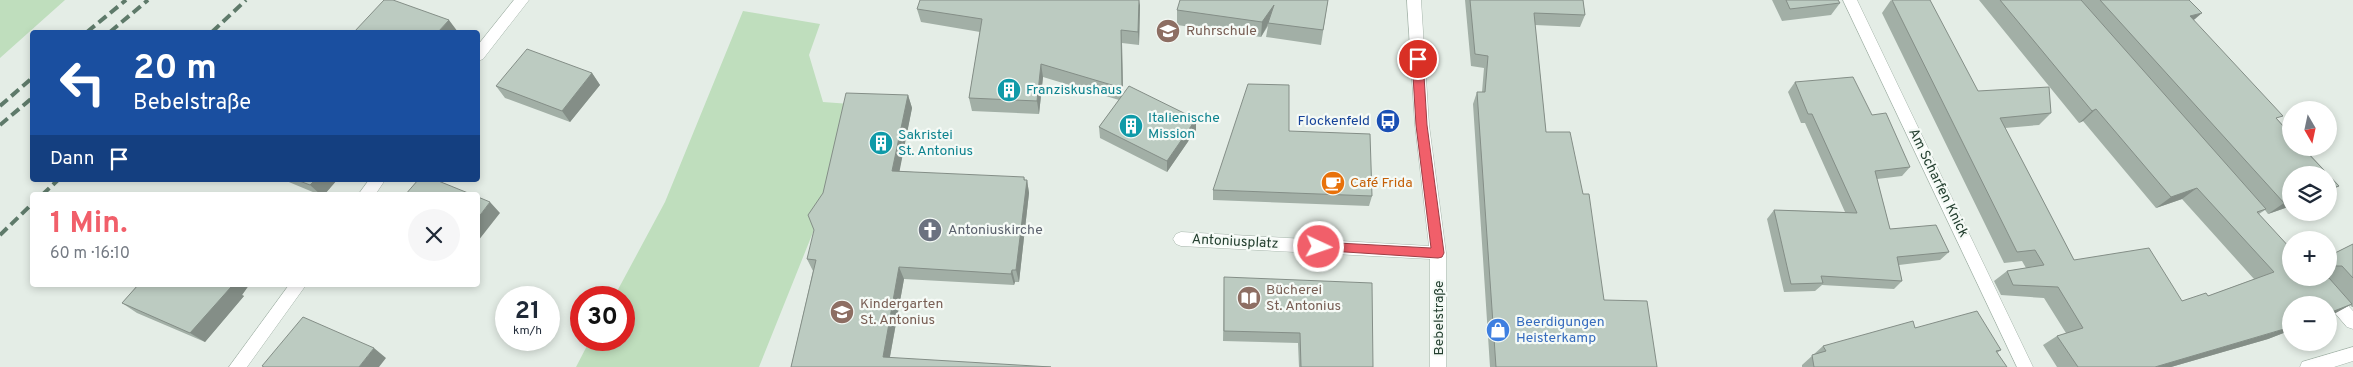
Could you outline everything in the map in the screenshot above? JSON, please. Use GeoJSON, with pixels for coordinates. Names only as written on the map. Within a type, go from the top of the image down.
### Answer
{"type":"FeatureCollection","features":[{"type":"Feature","properties":{"kind":"street"},"geometry":{"type":"LineString","coordinates":[[480,52],[522,0]]}},
{"type":"Feature","properties":{"kind":"street","name":"Bebelstraße"},"geometry":{"type":"LineString","coordinates":[[1414,0],[1422,125],[1438,253],[1438,367]]}},
{"type":"Feature","properties":{"kind":"street","name":"Am Scharfen Knick"},"geometry":{"type":"LineString","coordinates":[[1850,0],[2025,367]]}},
{"type":"Feature","properties":{"kind":"street"},"geometry":{"type":"LineString","coordinates":[[368,192],[376,182]]}},
{"type":"Feature","properties":{"kind":"street","name":"Antoniusplatz"},"geometry":{"type":"LineString","coordinates":[[1181,239],[1438,253]]}},
{"type":"Feature","properties":{"kind":"street"},"geometry":{"type":"LineString","coordinates":[[2320,286],[2353,322]]}},
{"type":"Feature","properties":{"kind":"street"},"geometry":{"type":"LineString","coordinates":[[237,367],[297,287]]}},
{"type":"Feature","properties":{"kind":"street"},"geometry":{"type":"LineString","coordinates":[[2308,367],[2353,354]]}},
{"type":"Feature","properties":{"kind":"green space"},"geometry":{"type":"Polygon","coordinates":[[[0,0],[65,0],[30,30],[0,58],[0,0]]]}},
{"type":"Feature","properties":{"kind":"green space"},"geometry":{"type":"Polygon","coordinates":[[[743,11],[820,24],[809,55],[823,102],[864,105],[759,367],[576,367],[584,351],[635,351],[635,286],[620,286],[665,202],[743,11]]]}},
{"type":"Feature","properties":{"kind":"building"},"geometry":{"type":"Polygon","coordinates":[[[384,0],[393,0],[449,20],[440,30],[356,30],[384,0]]]}},
{"type":"Feature","properties":{"kind":"building"},"geometry":{"type":"Polygon","coordinates":[[[920,0],[1139,0],[1138,32],[1121,30],[1122,88],[1041,64],[1037,101],[969,98],[982,19],[917,9],[920,0]]]}},
{"type":"Feature","properties":{"kind":"building"},"geometry":{"type":"Polygon","coordinates":[[[1180,0],[1328,0],[1323,30],[1268,23],[1274,5],[1262,22],[1177,10],[1180,0]]]}},
{"type":"Feature","properties":{"kind":"building"},"geometry":{"type":"Polygon","coordinates":[[[1470,0],[1583,0],[1585,15],[1534,13],[1546,132],[1570,132],[1583,194],[1589,194],[1604,300],[1647,301],[1657,367],[1496,367],[1477,92],[1485,92],[1488,56],[1475,54],[1470,0]]]}},
{"type":"Feature","properties":{"kind":"building"},"geometry":{"type":"Polygon","coordinates":[[[1786,0],[1838,0],[1840,3],[1790,9],[1786,0]]]}},
{"type":"Feature","properties":{"kind":"building"},"geometry":{"type":"Polygon","coordinates":[[[1892,0],[1930,0],[1978,91],[2049,87],[2051,113],[2000,118],[2074,260],[2149,248],[2182,301],[2206,293],[2208,296],[2274,272],[2197,188],[2171,197],[2096,109],[2092,111],[2000,0],[2081,0],[2266,209],[2257,212],[2282,239],[2282,286],[2336,286],[2352,304],[2337,310],[2337,296],[2282,296],[2282,330],[2155,367],[2078,367],[2057,336],[2083,328],[2058,287],[2013,285],[2007,271],[2044,265],[2035,250],[2017,252],[1892,0]]]}},
{"type":"Feature","properties":{"kind":"building"},"geometry":{"type":"Polygon","coordinates":[[[2100,0],[2189,0],[2202,13],[2190,16],[2282,115],[2276,118],[2282,125],[2282,156],[2311,156],[2320,166],[2282,166],[2282,201],[2100,0]]]}},
{"type":"Feature","properties":{"kind":"building"},"geometry":{"type":"Polygon","coordinates":[[[527,49],[592,73],[562,111],[496,86],[527,49]]]}},
{"type":"Feature","properties":{"kind":"building"},"geometry":{"type":"Polygon","coordinates":[[[1853,77],[1872,115],[1886,113],[1910,167],[1875,171],[1890,229],[1936,225],[1949,252],[1897,257],[1902,281],[1821,276],[1823,283],[1791,284],[1774,210],[1857,213],[1812,114],[1808,114],[1795,82],[1853,77]]]}},
{"type":"Feature","properties":{"kind":"building"},"geometry":{"type":"Polygon","coordinates":[[[1248,84],[1289,85],[1289,131],[1370,134],[1372,196],[1213,190],[1248,84]]]}},
{"type":"Feature","properties":{"kind":"building"},"geometry":{"type":"Polygon","coordinates":[[[1129,86],[1196,119],[1167,161],[1099,127],[1129,86]]]}},
{"type":"Feature","properties":{"kind":"building"},"geometry":{"type":"Polygon","coordinates":[[[846,93],[908,95],[892,171],[1024,177],[1024,180],[1027,180],[1016,270],[1012,270],[1011,274],[899,267],[883,357],[1051,367],[791,367],[816,260],[807,259],[814,230],[808,215],[823,193],[846,93]]]}},
{"type":"Feature","properties":{"kind":"building"},"geometry":{"type":"Polygon","coordinates":[[[302,182],[313,182],[310,185],[302,182]]]}},
{"type":"Feature","properties":{"kind":"building"},"geometry":{"type":"Polygon","coordinates":[[[416,182],[441,182],[466,192],[408,192],[416,182]]]}},
{"type":"Feature","properties":{"kind":"building"},"geometry":{"type":"Polygon","coordinates":[[[480,198],[490,202],[480,215],[480,198]]]}},
{"type":"Feature","properties":{"kind":"building"},"geometry":{"type":"Polygon","coordinates":[[[2353,244],[2353,278],[2342,266],[2337,266],[2337,252],[2353,244]]]}},
{"type":"Feature","properties":{"kind":"building"},"geometry":{"type":"Polygon","coordinates":[[[1224,277],[1372,283],[1373,367],[1301,367],[1300,333],[1224,331],[1224,277]]]}},
{"type":"Feature","properties":{"kind":"building"},"geometry":{"type":"Polygon","coordinates":[[[136,287],[231,287],[190,333],[122,303],[136,287]]]}},
{"type":"Feature","properties":{"kind":"building"},"geometry":{"type":"Polygon","coordinates":[[[1977,311],[2001,350],[1996,351],[2007,367],[1814,367],[1812,355],[1826,351],[1823,346],[1913,321],[1915,328],[1977,311]]]}},
{"type":"Feature","properties":{"kind":"building"},"geometry":{"type":"Polygon","coordinates":[[[303,317],[374,348],[359,367],[262,366],[303,317]]]}},
{"type":"Feature","properties":{"kind":"railway"},"geometry":{"type":"LineString","coordinates":[[89,30],[126,0]]}},
{"type":"Feature","properties":{"kind":"railway"},"geometry":{"type":"LineString","coordinates":[[112,30],[148,0]]}},
{"type":"Feature","properties":{"kind":"railway"},"geometry":{"type":"LineString","coordinates":[[214,30],[246,0]]}},
{"type":"Feature","properties":{"kind":"railway"},"geometry":{"type":"LineString","coordinates":[[0,106],[30,80]]}},
{"type":"Feature","properties":{"kind":"railway"},"geometry":{"type":"LineString","coordinates":[[0,125],[30,100]]}},
{"type":"Feature","properties":{"kind":"railway"},"geometry":{"type":"LineString","coordinates":[[45,192],[56,182]]}},
{"type":"Feature","properties":{"kind":"railway"},"geometry":{"type":"LineString","coordinates":[[0,235],[30,206]]}},
{"type":"Feature","properties":{"kind":"place","name":"Ruhrschule"},"geometry":{"type":"Point","coordinates":[1168,31]}},
{"type":"Feature","properties":{"kind":"place","name":"Franziskushaus"},"geometry":{"type":"Point","coordinates":[1009,90]}},
{"type":"Feature","properties":{"kind":"place","name":"Flockenfeld"},"geometry":{"type":"Point","coordinates":[1388,121]}},
{"type":"Feature","properties":{"kind":"place","name":"Italienische Mission"},"geometry":{"type":"Point","coordinates":[1131,126]}},
{"type":"Feature","properties":{"kind":"place","name":"Sakristei St. Antonius"},"geometry":{"type":"Point","coordinates":[881,143]}},
{"type":"Feature","properties":{"kind":"place","name":"Café Frida"},"geometry":{"type":"Point","coordinates":[1333,183]}},
{"type":"Feature","properties":{"kind":"place","name":"Antoniuskirche"},"geometry":{"type":"Point","coordinates":[930,230]}},
{"type":"Feature","properties":{"kind":"place","name":"Bücherei St. Antonius"},"geometry":{"type":"Point","coordinates":[1249,298]}},
{"type":"Feature","properties":{"kind":"place","name":"Kindergarten St. Antonius"},"geometry":{"type":"Point","coordinates":[842,312]}},
{"type":"Feature","properties":{"kind":"place","name":"Beerdigungen Heisterkamp"},"geometry":{"type":"Point","coordinates":[1498,330]}},
{"type":"Feature","properties":{"kind":"route"},"geometry":{"type":"LineString","coordinates":[[1319,247],[1438,253],[1422,125],[1418,59]]}}]}
